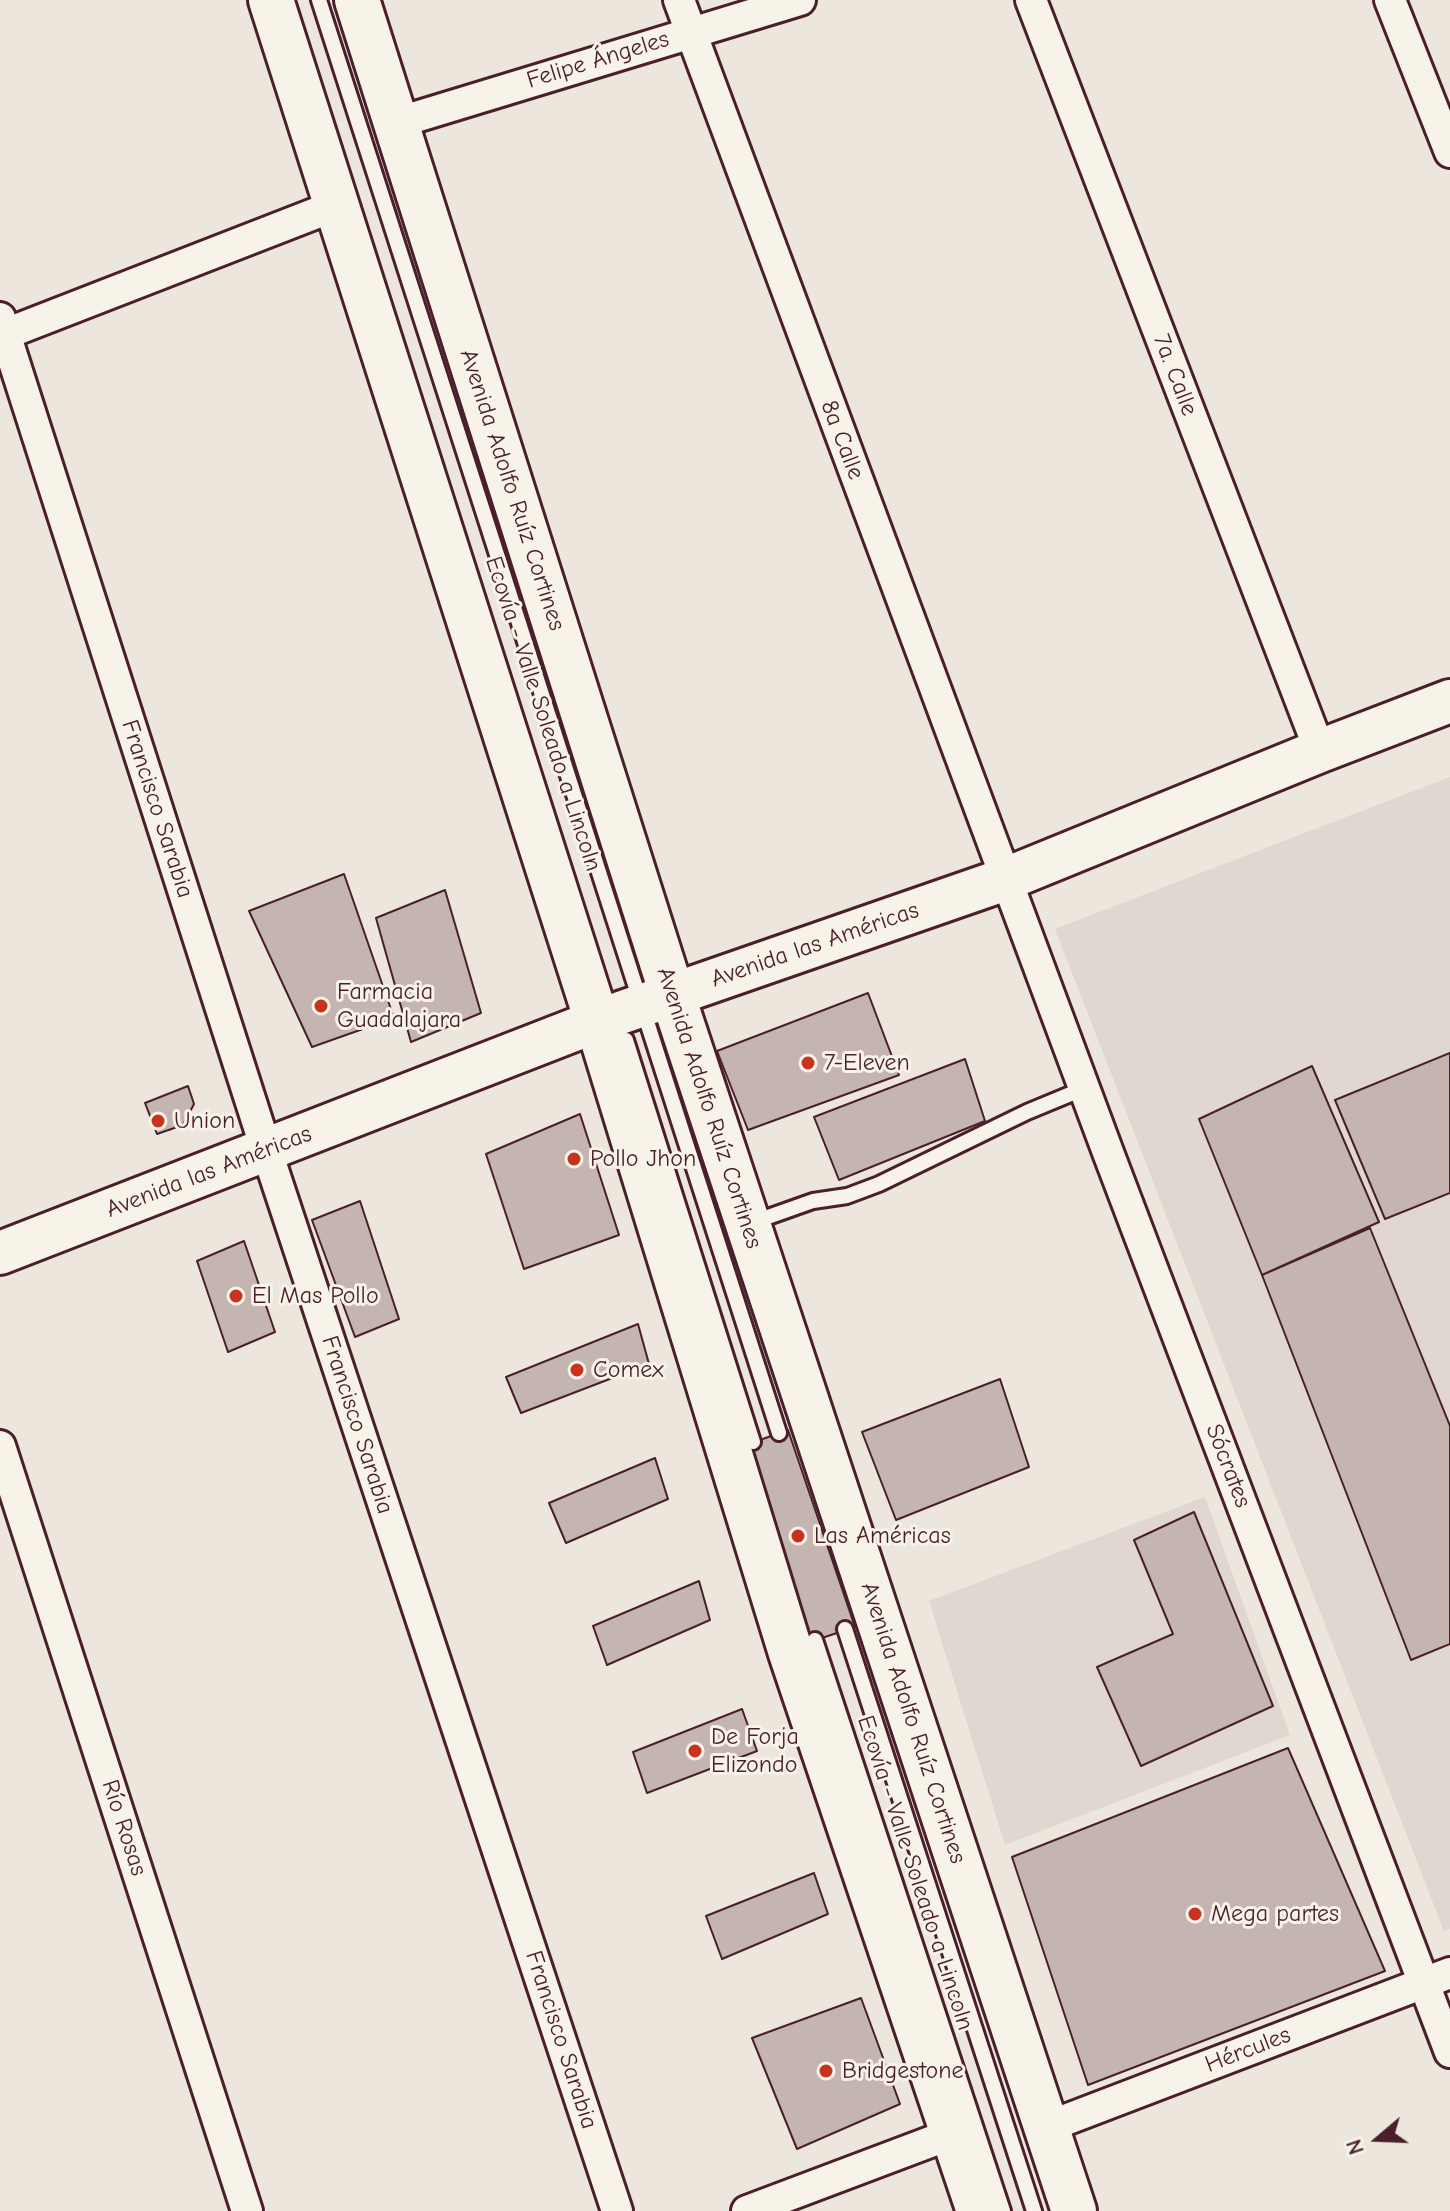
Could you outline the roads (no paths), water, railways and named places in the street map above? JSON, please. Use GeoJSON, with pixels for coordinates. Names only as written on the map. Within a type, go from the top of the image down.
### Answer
{"type":"FeatureCollection","features":[{"type":"Feature","properties":{"kind":"main road","name":"Avenida Adolfo Ruíz Cortines"},"geometry":{"type":"LineString","coordinates":[[271,0],[337,205],[628,1006],[747,1224],[1074,2211]]}},
{"type":"Feature","properties":{"kind":"main road","name":"Avenida Adolfo Ruíz Cortines"},"geometry":{"type":"LineString","coordinates":[[357,0],[396,123],[628,1006],[791,1653],[979,2211]]}},
{"type":"Feature","properties":{"kind":"main road","name":"Avenida las Américas"},"geometry":{"type":"LineString","coordinates":[[0,1253],[628,1006],[1006,879],[1450,701]]}},
{"type":"Feature","properties":{"kind":"street","name":"8a Calle"},"geometry":{"type":"LineString","coordinates":[[679,0],[1006,879]]}},
{"type":"Feature","properties":{"kind":"street","name":"Felipe Ángeles"},"geometry":{"type":"LineString","coordinates":[[396,123],[800,0]]}},
{"type":"Feature","properties":{"kind":"street","name":"7a. Calle"},"geometry":{"type":"LineString","coordinates":[[1031,0],[1320,751]]}},
{"type":"Feature","properties":{"kind":"street"},"geometry":{"type":"LineString","coordinates":[[1390,0],[1450,152]]}},
{"type":"Feature","properties":{"kind":"street"},"geometry":{"type":"LineString","coordinates":[[2,329],[337,205]]}},
{"type":"Feature","properties":{"kind":"street","name":"Francisco Sarabia"},"geometry":{"type":"LineString","coordinates":[[2,329],[266,1149],[617,2211]]}},
{"type":"Feature","properties":{"kind":"street","name":"Sócrates"},"geometry":{"type":"LineString","coordinates":[[1006,879],[1085,1088],[1437,1978],[1450,2052]]}},
{"type":"Feature","properties":{"kind":"street","name":"Río Rosas"},"geometry":{"type":"LineString","coordinates":[[0,1446],[247,2211]]}},
{"type":"Feature","properties":{"kind":"street","name":"Hércules"},"geometry":{"type":"LineString","coordinates":[[1047,2127],[1437,1978]]}},
{"type":"Feature","properties":{"kind":"street"},"geometry":{"type":"LineString","coordinates":[[747,2211],[954,2133]]}},
{"type":"Feature","properties":{"kind":"lane"},"geometry":{"type":"LineString","coordinates":[[319,0],[628,1006],[753,1442]]}},
{"type":"Feature","properties":{"kind":"lane"},"geometry":{"type":"LineString","coordinates":[[628,1006],[779,1433]]}},
{"type":"Feature","properties":{"kind":"lane"},"geometry":{"type":"LineString","coordinates":[[747,1224],[813,1201],[847,1196],[879,1184],[1027,1112],[1085,1088]]}},
{"type":"Feature","properties":{"kind":"lane"},"geometry":{"type":"LineString","coordinates":[[845,1629],[1034,2211]]}},
{"type":"Feature","properties":{"kind":"lane","name":"Ecovía - Valle Soleado a Lincoln"},"geometry":{"type":"LineString","coordinates":[[815,1640],[1003,2211]]}},
{"type":"Feature","properties":{"kind":"place","name":"Farmacia Guadalajara"},"geometry":{"type":"Point","coordinates":[321,1006]}},
{"type":"Feature","properties":{"kind":"place","name":"7-Eleven"},"geometry":{"type":"Point","coordinates":[808,1063]}},
{"type":"Feature","properties":{"kind":"place","name":"Union"},"geometry":{"type":"Point","coordinates":[158,1121]}},
{"type":"Feature","properties":{"kind":"place","name":"Pollo Jhon"},"geometry":{"type":"Point","coordinates":[574,1159]}},
{"type":"Feature","properties":{"kind":"place","name":"El Mas Pollo"},"geometry":{"type":"Point","coordinates":[236,1296]}},
{"type":"Feature","properties":{"kind":"place","name":"Comex"},"geometry":{"type":"Point","coordinates":[577,1370]}},
{"type":"Feature","properties":{"kind":"place","name":"Las Américas"},"geometry":{"type":"Point","coordinates":[798,1536]}},
{"type":"Feature","properties":{"kind":"place","name":"De Forja Elizondo"},"geometry":{"type":"Point","coordinates":[695,1751]}},
{"type":"Feature","properties":{"kind":"place","name":"Mega partes"},"geometry":{"type":"Point","coordinates":[1195,1914]}},
{"type":"Feature","properties":{"kind":"place","name":"Bridgestone"},"geometry":{"type":"Point","coordinates":[826,2071]}}]}
